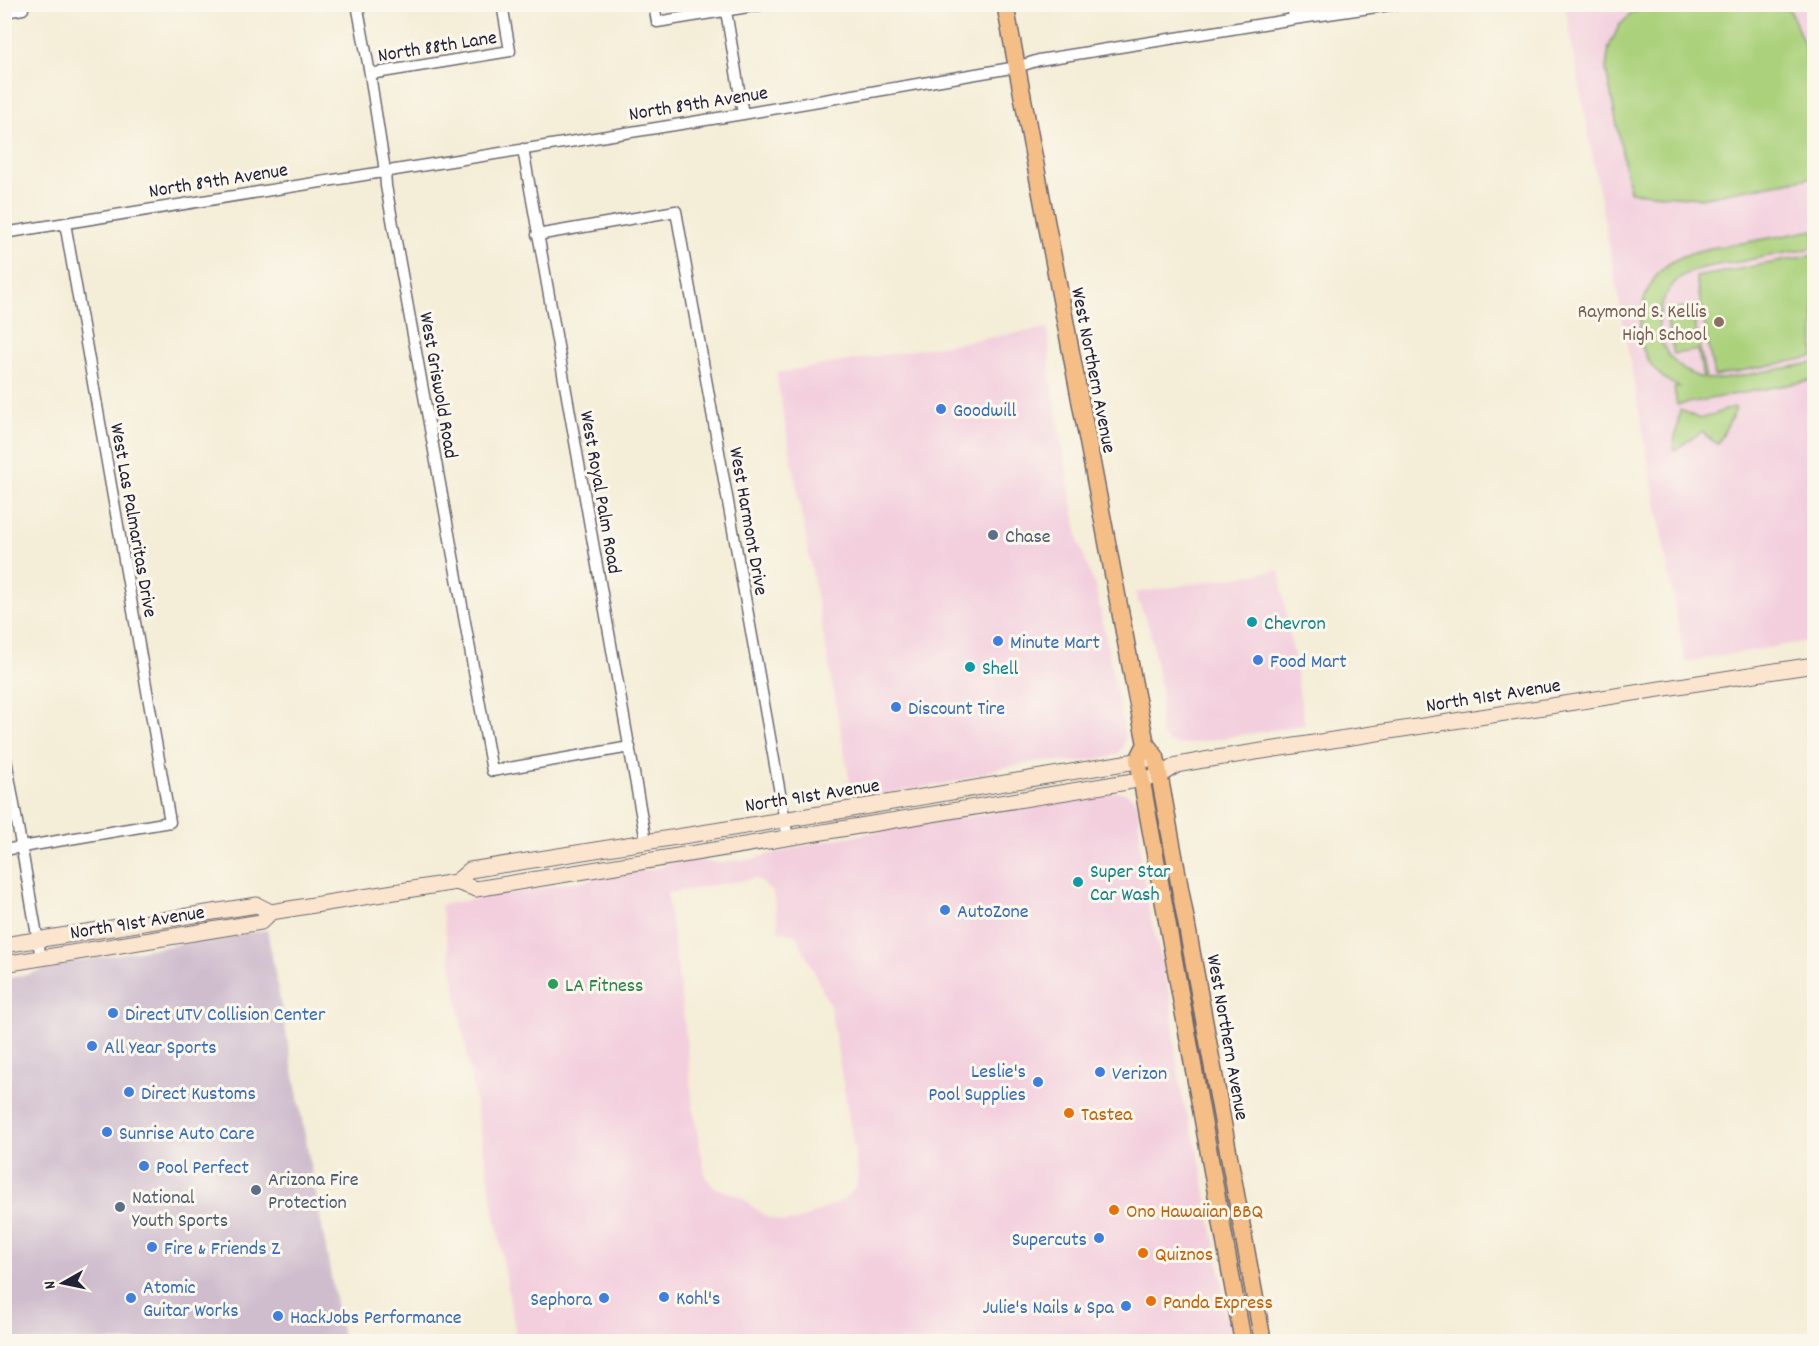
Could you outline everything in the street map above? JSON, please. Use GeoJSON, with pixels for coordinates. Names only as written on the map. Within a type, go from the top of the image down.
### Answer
{"type":"FeatureCollection","features":[{"type":"Feature","properties":{"kind":"main road","name":"West Northern Avenue"},"geometry":{"type":"LineString","coordinates":[[1005,4],[1151,750],[1159,776],[1263,1341]]}},
{"type":"Feature","properties":{"kind":"main road","name":"North 91st Avenue"},"geometry":{"type":"LineString","coordinates":[[4,945],[257,905],[271,912],[456,882],[476,888],[1142,779],[1159,776],[1177,765],[1815,665]]}},
{"type":"Feature","properties":{"kind":"main road"},"geometry":{"type":"LineString","coordinates":[[1138,760],[1151,750]]}},
{"type":"Feature","properties":{"kind":"main road","name":"North 91st Avenue"},"geometry":{"type":"LineString","coordinates":[[1151,750],[1177,765]]}},
{"type":"Feature","properties":{"kind":"main road","name":"West Northern Avenue"},"geometry":{"type":"LineString","coordinates":[[1138,760],[1243,1341]]}},
{"type":"Feature","properties":{"kind":"main road","name":"North 91st Avenue"},"geometry":{"type":"LineString","coordinates":[[456,882],[470,870],[1138,760]]}},
{"type":"Feature","properties":{"kind":"main road"},"geometry":{"type":"LineString","coordinates":[[872,824],[907,810],[963,801],[974,795],[976,788]]}},
{"type":"Feature","properties":{"kind":"main road"},"geometry":{"type":"LineString","coordinates":[[559,875],[587,862],[632,853],[646,842]]}},
{"type":"Feature","properties":{"kind":"main road","name":"North 91st Avenue"},"geometry":{"type":"LineString","coordinates":[[4,964],[261,922],[271,912]]}},
{"type":"Feature","properties":{"kind":"main road"},"geometry":{"type":"LineString","coordinates":[[1204,1128],[1223,1125]]}},
{"type":"Feature","properties":{"kind":"street","name":"West Griswold Road"},"geometry":{"type":"LineString","coordinates":[[357,4],[370,74],[386,186],[492,771],[630,747]]}},
{"type":"Feature","properties":{"kind":"street","name":"North 88th Lane"},"geometry":{"type":"LineString","coordinates":[[370,74],[510,51],[502,4]]}},
{"type":"Feature","properties":{"kind":"street"},"geometry":{"type":"LineString","coordinates":[[654,4],[657,21],[766,4]]}},
{"type":"Feature","properties":{"kind":"street"},"geometry":{"type":"LineString","coordinates":[[1292,4],[1294,19]]}},
{"type":"Feature","properties":{"kind":"street"},"geometry":{"type":"LineString","coordinates":[[1308,4],[1310,16]]}},
{"type":"Feature","properties":{"kind":"street","name":"North 89th Avenue"},"geometry":{"type":"LineString","coordinates":[[4,233],[742,114],[1017,68],[1039,60],[1397,4]]}},
{"type":"Feature","properties":{"kind":"street"},"geometry":{"type":"LineString","coordinates":[[4,12],[23,7]]}},
{"type":"Feature","properties":{"kind":"street"},"geometry":{"type":"LineString","coordinates":[[726,11],[742,114]]}},
{"type":"Feature","properties":{"kind":"street","name":"West Royal Palm Road"},"geometry":{"type":"LineString","coordinates":[[523,149],[646,842]]}},
{"type":"Feature","properties":{"kind":"street","name":"West Harmont Drive"},"geometry":{"type":"LineString","coordinates":[[537,234],[676,211],[788,838]]}},
{"type":"Feature","properties":{"kind":"street","name":"West Las Palmaritas Drive"},"geometry":{"type":"LineString","coordinates":[[22,847],[170,822],[65,224]]}},
{"type":"Feature","properties":{"kind":"street"},"geometry":{"type":"LineString","coordinates":[[4,748],[41,958]]}},
{"type":"Feature","properties":{"kind":"street"},"geometry":{"type":"LineString","coordinates":[[4,850],[22,847]]}},
{"type":"Feature","properties":{"kind":"shaded area","name":"Raymond S. Kellis High School"},"geometry":{"type":"Polygon","coordinates":[[[1565,5],[1814,5],[1814,640],[1685,662],[1565,5]]]}},
{"type":"Feature","properties":{"kind":"shaded area"},"geometry":{"type":"Polygon","coordinates":[[[1047,328],[1050,378],[1079,543],[1096,589],[1125,736],[1122,748],[1110,757],[1080,762],[1041,761],[999,768],[959,781],[853,799],[776,373],[1047,328]]]}},
{"type":"Feature","properties":{"kind":"shaded area"},"geometry":{"type":"Polygon","coordinates":[[[1279,570],[1305,725],[1179,745],[1169,742],[1161,733],[1162,696],[1150,630],[1135,593],[1279,570]]]}},
{"type":"Feature","properties":{"kind":"shaded area"},"geometry":{"type":"Polygon","coordinates":[[[1118,792],[1133,798],[1137,803],[1139,813],[1141,861],[1149,911],[1171,1001],[1183,1101],[1198,1151],[1231,1341],[517,1341],[441,905],[662,867],[670,862],[688,859],[715,863],[752,859],[818,842],[1118,792]],[[756,878],[667,893],[684,1019],[693,1109],[706,1178],[716,1188],[740,1196],[767,1217],[783,1222],[797,1221],[843,1200],[856,1187],[858,1172],[830,1006],[797,936],[779,931],[773,892],[756,878]]]}},
{"type":"Feature","properties":{"kind":"shaded area"},"geometry":{"type":"Polygon","coordinates":[[[267,930],[343,1341],[5,1341],[5,979],[64,963],[267,930]]]}},
{"type":"Feature","properties":{"kind":"green space"},"geometry":{"type":"Polygon","coordinates":[[[1649,5],[1788,5],[1805,47],[1814,90],[1814,177],[1699,198],[1630,192],[1606,69],[1609,47],[1619,26],[1632,13],[1649,5]]]}},
{"type":"Feature","properties":{"kind":"green space"},"geometry":{"type":"Polygon","coordinates":[[[1814,230],[1814,248],[1708,266],[1687,273],[1674,283],[1665,298],[1660,315],[1659,332],[1664,347],[1672,359],[1683,369],[1703,378],[1698,350],[1674,354],[1665,312],[1688,307],[1689,314],[1693,314],[1706,379],[1723,379],[1814,363],[1814,380],[1677,405],[1674,388],[1679,387],[1652,367],[1641,344],[1641,312],[1648,290],[1660,271],[1693,252],[1814,230]]]}},
{"type":"Feature","properties":{"kind":"green space"},"geometry":{"type":"Polygon","coordinates":[[[1814,255],[1814,357],[1714,376],[1696,277],[1814,255]]]}},
{"type":"Feature","properties":{"kind":"green space"},"geometry":{"type":"Polygon","coordinates":[[[1734,407],[1736,409],[1718,444],[1707,437],[1703,431],[1675,450],[1673,449],[1680,410],[1700,419],[1734,407]]]}},
{"type":"Feature","properties":{"kind":"place","name":"Raymond S. Kellis High School"},"geometry":{"type":"Point","coordinates":[1719,322]}},
{"type":"Feature","properties":{"kind":"place","name":"Goodwill"},"geometry":{"type":"Point","coordinates":[941,409]}},
{"type":"Feature","properties":{"kind":"place","name":"Chase"},"geometry":{"type":"Point","coordinates":[993,535]}},
{"type":"Feature","properties":{"kind":"place","name":"Chevron"},"geometry":{"type":"Point","coordinates":[1252,622]}},
{"type":"Feature","properties":{"kind":"place","name":"Minute Mart"},"geometry":{"type":"Point","coordinates":[998,641]}},
{"type":"Feature","properties":{"kind":"place","name":"Food Mart"},"geometry":{"type":"Point","coordinates":[1258,660]}},
{"type":"Feature","properties":{"kind":"place","name":"Shell"},"geometry":{"type":"Point","coordinates":[970,667]}},
{"type":"Feature","properties":{"kind":"place","name":"Discount Tire"},"geometry":{"type":"Point","coordinates":[896,707]}},
{"type":"Feature","properties":{"kind":"place","name":"Super Star Car Wash"},"geometry":{"type":"Point","coordinates":[1078,882]}},
{"type":"Feature","properties":{"kind":"place","name":"AutoZone"},"geometry":{"type":"Point","coordinates":[945,910]}},
{"type":"Feature","properties":{"kind":"place","name":"LA Fitness"},"geometry":{"type":"Point","coordinates":[553,984]}},
{"type":"Feature","properties":{"kind":"place","name":"Direct UTV Collision Center"},"geometry":{"type":"Point","coordinates":[113,1013]}},
{"type":"Feature","properties":{"kind":"place","name":"All Year Sports"},"geometry":{"type":"Point","coordinates":[92,1046]}},
{"type":"Feature","properties":{"kind":"place","name":"Verizon"},"geometry":{"type":"Point","coordinates":[1100,1072]}},
{"type":"Feature","properties":{"kind":"place","name":"Leslie's Pool Supplies"},"geometry":{"type":"Point","coordinates":[1038,1082]}},
{"type":"Feature","properties":{"kind":"place","name":"Direct Kustoms"},"geometry":{"type":"Point","coordinates":[129,1092]}},
{"type":"Feature","properties":{"kind":"place","name":"Tastea"},"geometry":{"type":"Point","coordinates":[1069,1113]}},
{"type":"Feature","properties":{"kind":"place","name":"Sunrise Auto Care"},"geometry":{"type":"Point","coordinates":[107,1132]}},
{"type":"Feature","properties":{"kind":"place","name":"Pool Perfect"},"geometry":{"type":"Point","coordinates":[144,1166]}},
{"type":"Feature","properties":{"kind":"place","name":"Arizona Fire Protection"},"geometry":{"type":"Point","coordinates":[256,1190]}},
{"type":"Feature","properties":{"kind":"place","name":"National Youth Sports"},"geometry":{"type":"Point","coordinates":[120,1207]}},
{"type":"Feature","properties":{"kind":"place","name":"Ono Hawaiian BBQ"},"geometry":{"type":"Point","coordinates":[1114,1210]}},
{"type":"Feature","properties":{"kind":"place","name":"Supercuts"},"geometry":{"type":"Point","coordinates":[1099,1238]}},
{"type":"Feature","properties":{"kind":"place","name":"Fire & Friends Z"},"geometry":{"type":"Point","coordinates":[152,1247]}},
{"type":"Feature","properties":{"kind":"place","name":"Quiznos"},"geometry":{"type":"Point","coordinates":[1143,1253]}},
{"type":"Feature","properties":{"kind":"place","name":"Kohl's"},"geometry":{"type":"Point","coordinates":[664,1297]}},
{"type":"Feature","properties":{"kind":"place","name":"Atomic Guitar Works"},"geometry":{"type":"Point","coordinates":[131,1298]}},
{"type":"Feature","properties":{"kind":"place","name":"Sephora"},"geometry":{"type":"Point","coordinates":[604,1298]}},
{"type":"Feature","properties":{"kind":"place","name":"Panda Express"},"geometry":{"type":"Point","coordinates":[1151,1301]}},
{"type":"Feature","properties":{"kind":"place","name":"Julie's Nails & Spa"},"geometry":{"type":"Point","coordinates":[1126,1306]}},
{"type":"Feature","properties":{"kind":"place","name":"HackJobs Performance"},"geometry":{"type":"Point","coordinates":[278,1316]}}]}
